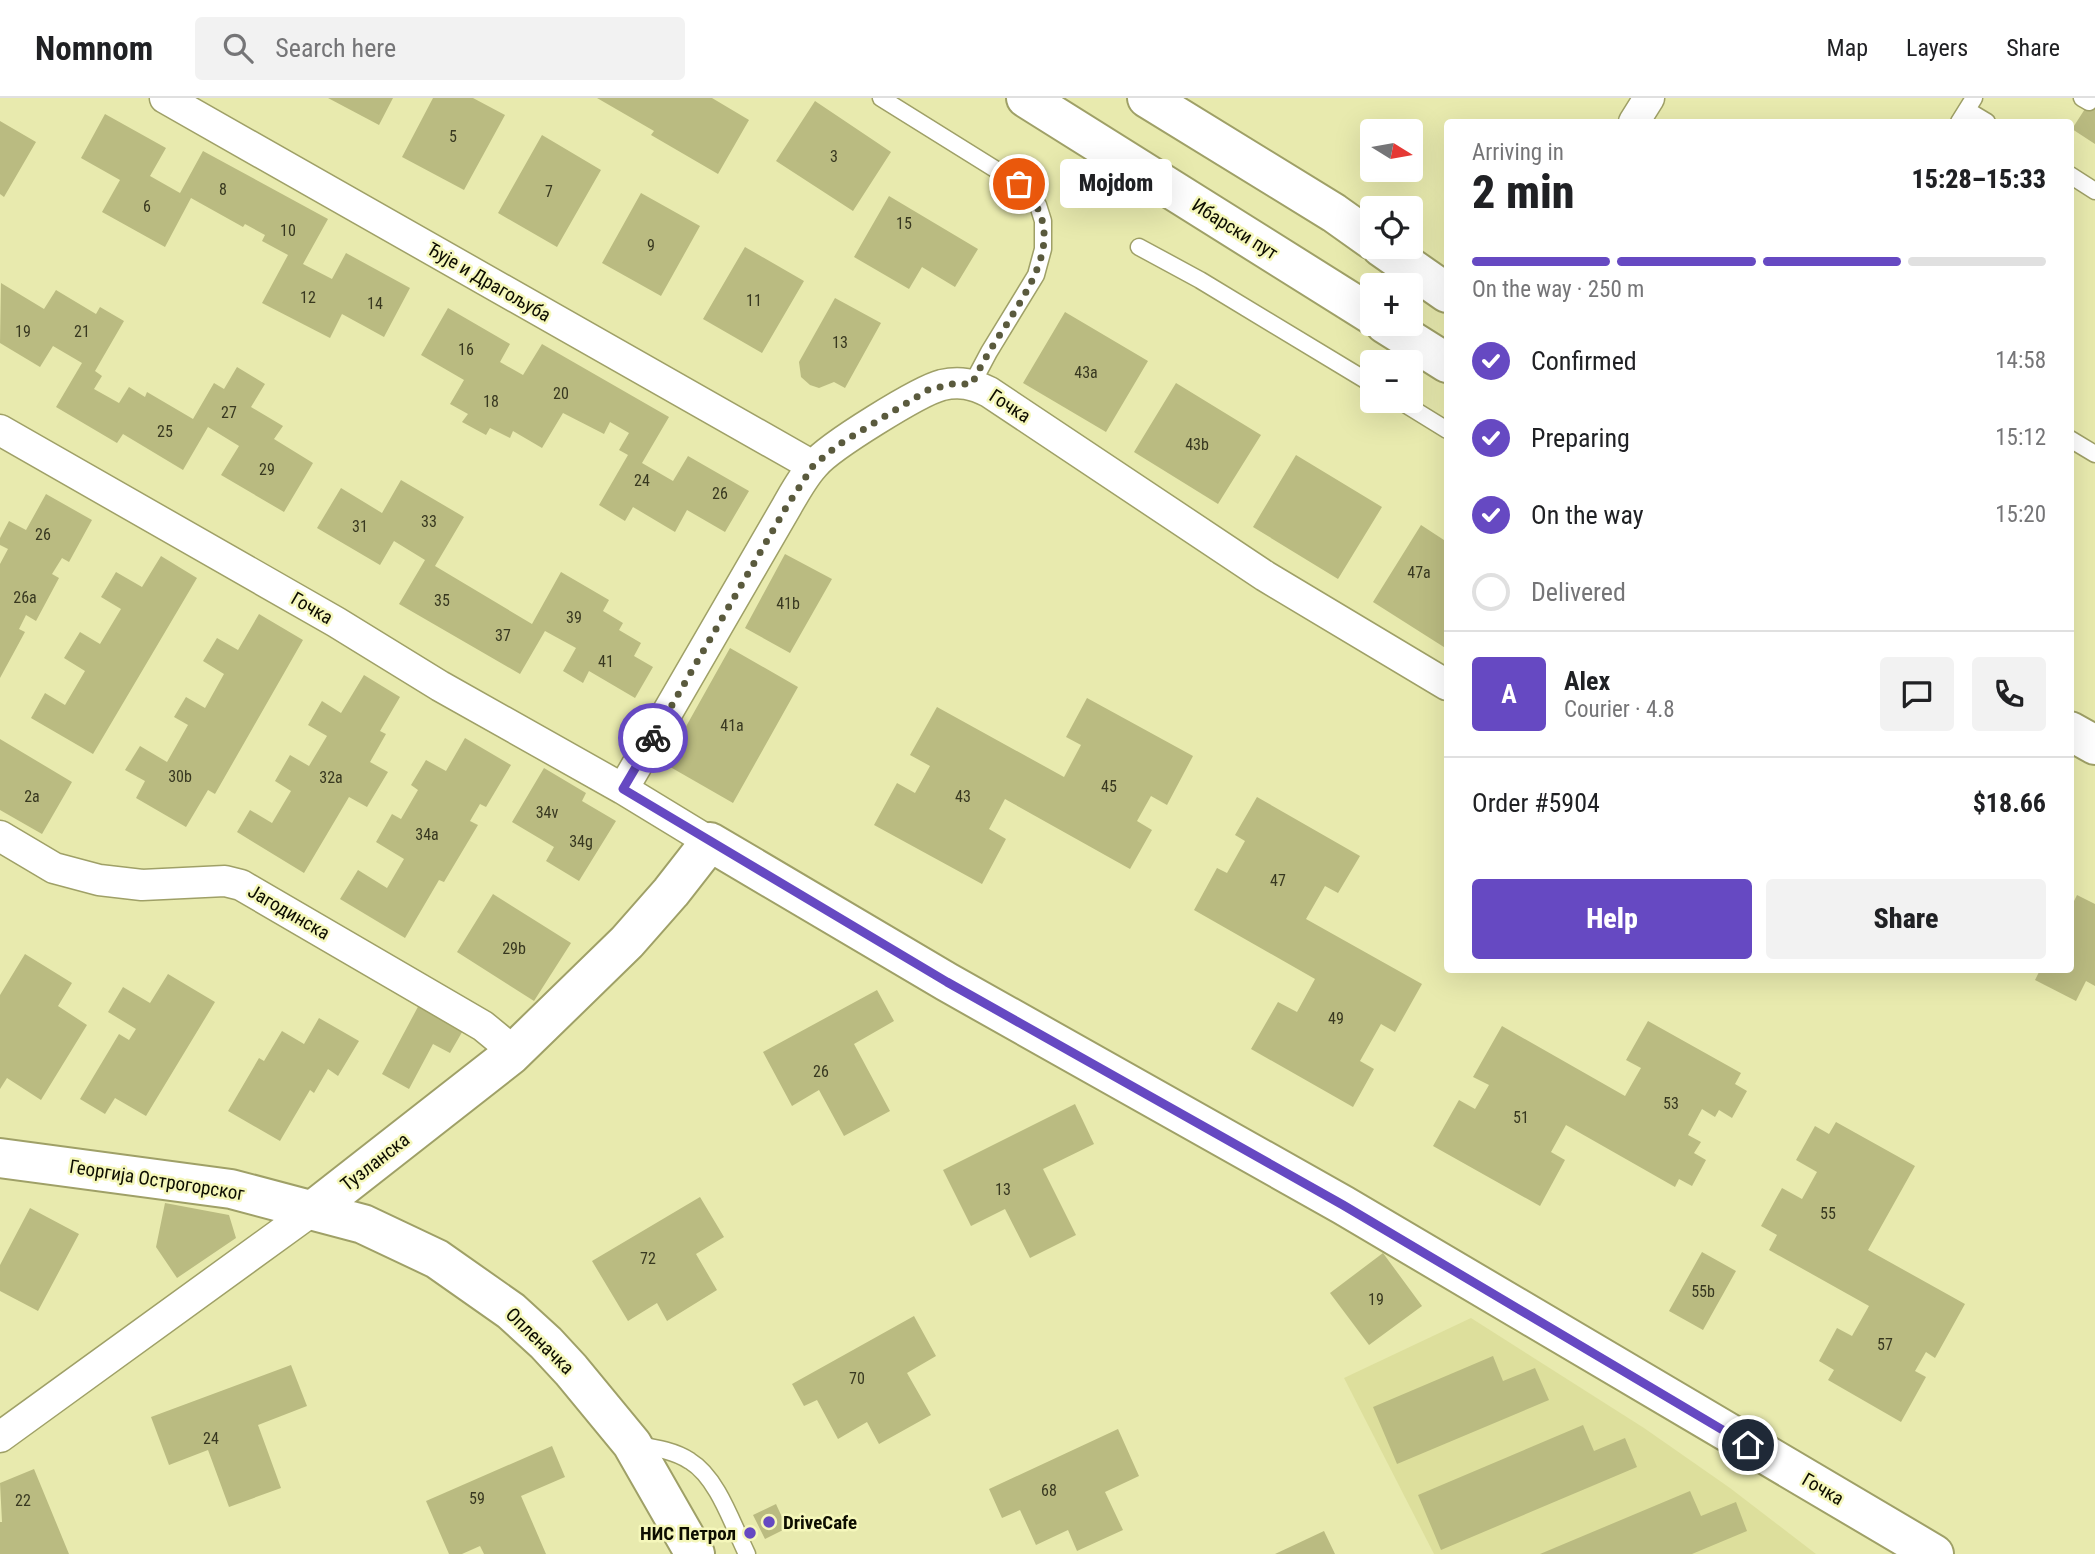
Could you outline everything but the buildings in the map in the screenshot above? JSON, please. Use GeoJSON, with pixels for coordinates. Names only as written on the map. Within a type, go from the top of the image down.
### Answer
{"type":"FeatureCollection","features":[{"type":"Feature","properties":{"kind":"street","name":"Ђује и Драгољуба"},"geometry":{"type":"LineString","coordinates":[[165,98],[813,466]]}},
{"type":"Feature","properties":{"kind":"street","name":"Ибарски пут"},"geometry":{"type":"LineString","coordinates":[[1026,98],[1360,307]]}},
{"type":"Feature","properties":{"kind":"street"},"geometry":{"type":"LineString","coordinates":[[1147,98],[1360,231]]}},
{"type":"Feature","properties":{"kind":"street"},"geometry":{"type":"LineString","coordinates":[[1636,119],[1649,98]]}},
{"type":"Feature","properties":{"kind":"street"},"geometry":{"type":"LineString","coordinates":[[1398,259],[1444,291]]}},
{"type":"Feature","properties":{"kind":"street"},"geometry":{"type":"LineString","coordinates":[[1404,336],[1444,361]]}},
{"type":"Feature","properties":{"kind":"street","name":"Гочка"},"geometry":{"type":"LineString","coordinates":[[623,789],[787,506],[813,466],[838,445],[928,390],[952,384],[972,384],[989,392],[1265,576],[1444,683]]}},
{"type":"Feature","properties":{"kind":"street","name":"Гочка"},"geometry":{"type":"LineString","coordinates":[[0,430],[248,571],[440,686],[623,789],[947,982],[1343,1205],[1934,1554]]}},
{"type":"Feature","properties":{"kind":"street"},"geometry":{"type":"LineString","coordinates":[[2074,733],[2095,745]]}},
{"type":"Feature","properties":{"kind":"street","name":"Јагодинска"},"geometry":{"type":"LineString","coordinates":[[0,836],[54,868],[99,880],[142,886],[225,881],[241,885],[483,1026],[511,1055]]}},
{"type":"Feature","properties":{"kind":"street","name":"Тузланска"},"geometry":{"type":"LineString","coordinates":[[0,1437],[313,1210],[511,1055],[627,942],[710,842]]}},
{"type":"Feature","properties":{"kind":"street","name":"Георгија Острогорског"},"geometry":{"type":"LineString","coordinates":[[0,1158],[231,1189],[313,1210]]}},
{"type":"Feature","properties":{"kind":"street","name":"Опленачка"},"geometry":{"type":"LineString","coordinates":[[313,1210],[363,1224],[437,1259],[510,1311],[546,1343],[632,1444],[695,1554]]}},
{"type":"Feature","properties":{"kind":"lane"},"geometry":{"type":"LineString","coordinates":[[881,98],[1019,184],[1031,195],[1040,213],[1044,234],[1041,262],[1030,286],[972,384]]}},
{"type":"Feature","properties":{"kind":"lane"},"geometry":{"type":"LineString","coordinates":[[2074,178],[2095,191]]}},
{"type":"Feature","properties":{"kind":"lane"},"geometry":{"type":"LineString","coordinates":[[1139,247],[1360,377]]}},
{"type":"Feature","properties":{"kind":"lane"},"geometry":{"type":"LineString","coordinates":[[1419,413],[1444,428]]}},
{"type":"Feature","properties":{"kind":"lane"},"geometry":{"type":"LineString","coordinates":[[2074,441],[2095,454]]}},
{"type":"Feature","properties":{"kind":"lane"},"geometry":{"type":"LineString","coordinates":[[632,1444],[669,1451],[704,1471],[747,1554]]}},
{"type":"Feature","properties":{"kind":"shaded area"},"geometry":{"type":"Polygon","coordinates":[[[1471,1318],[1644,1428],[1730,1488],[1816,1554],[1434,1554],[1344,1378],[1471,1318]]]}},
{"type":"Feature","properties":{"kind":"way so far"},"geometry":{"type":"LineString","coordinates":[[653,738],[801,482],[813,466],[838,445],[928,390],[952,384],[972,384],[1030,286],[1041,262],[1043,220],[1038,205],[1019,184]]}},
{"type":"Feature","properties":{"kind":"place","name":"Mojdom"},"geometry":{"type":"Point","coordinates":[1019,184]}},
{"type":"Feature","properties":{"kind":"place","name":"DriveCafe"},"geometry":{"type":"Point","coordinates":[769,1522]}},
{"type":"Feature","properties":{"kind":"place","name":"НИС Петрол"},"geometry":{"type":"Point","coordinates":[750,1533]}},
{"type":"Feature","properties":{"kind":"route"},"geometry":{"type":"LineString","coordinates":[[653,738],[623,789],[947,982],[1343,1205],[1748,1445]]}}]}
